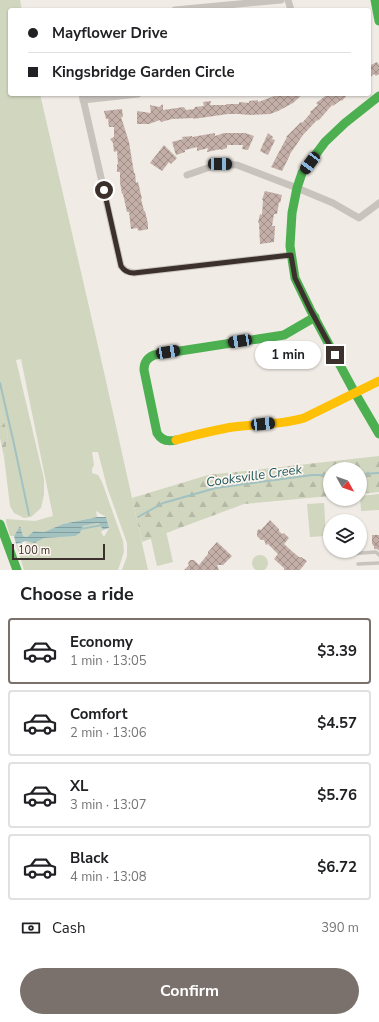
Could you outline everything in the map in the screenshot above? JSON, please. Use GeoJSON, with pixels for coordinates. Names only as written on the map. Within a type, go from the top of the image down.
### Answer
{"type":"FeatureCollection","features":[{"type":"Feature","properties":{"kind":"main road"},"geometry":{"type":"LineString","coordinates":[[375,0],[379,21]]}},
{"type":"Feature","properties":{"kind":"main road"},"geometry":{"type":"LineString","coordinates":[[379,96],[345,123],[325,142],[302,173],[292,212],[290,246],[295,278],[355,393],[379,434]]}},
{"type":"Feature","properties":{"kind":"main road"},"geometry":{"type":"LineString","coordinates":[[315,318],[284,335],[154,354],[149,357],[144,364],[144,370],[157,433],[160,438],[170,441],[233,427],[294,421],[312,415],[379,381]]}},
{"type":"Feature","properties":{"kind":"main road"},"geometry":{"type":"LineString","coordinates":[[0,524],[17,570]]}},
{"type":"Feature","properties":{"kind":"street"},"geometry":{"type":"LineString","coordinates":[[196,8],[280,0]]}},
{"type":"Feature","properties":{"kind":"street"},"geometry":{"type":"LineString","coordinates":[[101,96],[82,97],[121,266],[126,271],[134,273],[291,255]]}},
{"type":"Feature","properties":{"kind":"street"},"geometry":{"type":"LineString","coordinates":[[187,175],[220,164],[237,165],[333,203],[359,218],[379,203]]}},
{"type":"Feature","properties":{"kind":"lane"},"geometry":{"type":"LineString","coordinates":[[367,553],[376,552],[379,555]]}},
{"type":"Feature","properties":{"kind":"lane"},"geometry":{"type":"LineString","coordinates":[[358,564],[379,563]]}},
{"type":"Feature","properties":{"kind":"green space"},"geometry":{"type":"Polygon","coordinates":[[[0,0],[20,0],[22,8],[8,8],[8,96],[40,96],[148,570],[122,570],[127,556],[127,543],[107,487],[98,452],[92,452],[94,465],[92,473],[98,475],[102,482],[123,541],[124,552],[118,570],[24,570],[16,544],[27,550],[26,541],[35,543],[44,538],[80,533],[83,526],[99,523],[103,530],[101,532],[104,537],[109,528],[106,517],[96,511],[97,517],[63,524],[44,532],[34,531],[27,537],[23,536],[20,527],[14,536],[10,536],[6,519],[35,521],[53,516],[21,359],[16,360],[44,479],[44,495],[41,508],[31,517],[24,518],[14,513],[10,506],[4,457],[8,434],[0,411],[0,0]]]}},
{"type":"Feature","properties":{"kind":"green space"},"geometry":{"type":"Polygon","coordinates":[[[0,411],[8,434],[4,457],[0,438],[0,411]]]}},
{"type":"Feature","properties":{"kind":"green space"},"geometry":{"type":"Polygon","coordinates":[[[379,456],[379,492],[367,493],[367,462],[325,462],[379,456]]]}},
{"type":"Feature","properties":{"kind":"green space"},"geometry":{"type":"Polygon","coordinates":[[[323,462],[323,497],[244,504],[142,542],[132,498],[208,475],[323,462]]]}},
{"type":"Feature","properties":{"kind":"green space"},"geometry":{"type":"Polygon","coordinates":[[[379,494],[379,510],[361,511],[361,506],[367,506],[367,495],[379,494]]]}},
{"type":"Feature","properties":{"kind":"green space"},"geometry":{"type":"Polygon","coordinates":[[[323,503],[325,514],[323,514],[323,536],[310,537],[307,504],[323,503]]]}},
{"type":"Feature","properties":{"kind":"green space"},"geometry":{"type":"Polygon","coordinates":[[[166,531],[173,562],[157,566],[150,535],[166,531]]]}},
{"type":"Feature","properties":{"kind":"green space"},"geometry":{"type":"Polygon","coordinates":[[[257,555],[263,555],[268,560],[268,566],[264,570],[256,570],[252,566],[252,560],[257,555]]]}},
{"type":"Feature","properties":{"kind":"water"},"geometry":{"type":"Polygon","coordinates":[[[97,517],[106,517],[109,528],[103,530],[99,523],[83,526],[80,533],[75,536],[44,538],[35,543],[26,541],[16,544],[14,536],[20,526],[23,536],[27,537],[34,531],[44,532],[63,524],[97,517]]]}},
{"type":"Feature","properties":{"kind":"building"},"geometry":{"type":"Polygon","coordinates":[[[377,62],[379,65],[379,74],[376,76],[374,74],[371,76],[371,65],[377,62]]]}},
{"type":"Feature","properties":{"kind":"building"},"geometry":{"type":"Polygon","coordinates":[[[274,96],[301,96],[293,103],[270,114],[228,114],[193,119],[194,118],[172,119],[161,122],[160,120],[149,124],[137,124],[137,111],[151,113],[150,105],[159,107],[163,104],[163,110],[184,107],[186,110],[204,106],[203,102],[211,101],[210,105],[239,104],[239,102],[249,103],[249,101],[258,100],[258,102],[274,96]]]}},
{"type":"Feature","properties":{"kind":"building"},"geometry":{"type":"Polygon","coordinates":[[[325,96],[346,96],[342,101],[341,100],[333,106],[332,105],[303,135],[290,154],[282,171],[271,167],[286,137],[311,113],[310,112],[318,105],[316,103],[325,96]]]}},
{"type":"Feature","properties":{"kind":"building"},"geometry":{"type":"Polygon","coordinates":[[[122,109],[123,117],[121,117],[129,142],[136,183],[138,182],[148,224],[148,229],[139,231],[137,228],[131,229],[129,212],[127,212],[122,194],[120,172],[117,172],[117,151],[114,152],[113,143],[110,139],[114,137],[114,127],[109,127],[108,119],[106,119],[104,111],[122,109]]]}},
{"type":"Feature","properties":{"kind":"building"},"geometry":{"type":"Polygon","coordinates":[[[215,133],[215,136],[224,133],[245,133],[254,136],[248,150],[242,149],[243,145],[227,145],[227,148],[207,152],[208,148],[197,151],[197,147],[185,150],[185,152],[176,155],[172,142],[183,139],[182,137],[192,137],[215,133]]]}},
{"type":"Feature","properties":{"kind":"building"},"geometry":{"type":"Polygon","coordinates":[[[268,133],[273,137],[272,139],[275,140],[268,155],[260,151],[268,133]]]}},
{"type":"Feature","properties":{"kind":"building"},"geometry":{"type":"Polygon","coordinates":[[[164,145],[177,158],[171,164],[169,162],[162,171],[150,163],[164,145]]]}},
{"type":"Feature","properties":{"kind":"building"},"geometry":{"type":"Polygon","coordinates":[[[265,191],[282,195],[277,214],[274,214],[272,226],[275,226],[274,242],[260,244],[258,223],[260,214],[262,215],[262,200],[265,191]]]}},
{"type":"Feature","properties":{"kind":"building"},"geometry":{"type":"Polygon","coordinates":[[[270,520],[282,534],[284,533],[289,538],[284,544],[299,557],[307,561],[300,570],[284,570],[284,568],[274,559],[278,554],[268,544],[266,545],[264,540],[261,540],[257,536],[257,531],[259,529],[261,530],[270,520]]]}},
{"type":"Feature","properties":{"kind":"building"},"geometry":{"type":"Polygon","coordinates":[[[372,535],[379,535],[379,550],[374,549],[372,544],[372,535]]]}},
{"type":"Feature","properties":{"kind":"building"},"geometry":{"type":"Polygon","coordinates":[[[217,542],[232,556],[223,565],[217,565],[219,570],[184,570],[189,565],[188,563],[190,560],[194,560],[199,565],[217,542]]]}},
{"type":"Feature","properties":{"kind":"waterway"},"geometry":{"type":"LineString","coordinates":[[0,383],[29,515]]}},
{"type":"Feature","properties":{"kind":"waterway","name":"Cooksville Creek"},"geometry":{"type":"LineString","coordinates":[[367,474],[379,473]]}},
{"type":"Feature","properties":{"kind":"waterway","name":"Cooksville Creek"},"geometry":{"type":"LineString","coordinates":[[138,517],[163,503],[216,488],[312,475],[323,475]]}},
{"type":"Feature","properties":{"kind":"waterway","name":"Cooksville Creek"},"geometry":{"type":"LineString","coordinates":[[80,529],[102,525]]}},
{"type":"Feature","properties":{"kind":"waterway"},"geometry":{"type":"LineString","coordinates":[[20,541],[23,549]]}},
{"type":"Feature","properties":{"kind":"traffic: fast"},"geometry":{"type":"LineString","coordinates":[[375,0],[379,21]]}},
{"type":"Feature","properties":{"kind":"traffic: fast"},"geometry":{"type":"LineString","coordinates":[[379,96],[345,123],[325,142],[302,173],[297,188],[292,213],[290,246],[295,278],[355,393],[379,434]]}},
{"type":"Feature","properties":{"kind":"traffic: fast"},"geometry":{"type":"LineString","coordinates":[[176,440],[165,440],[157,433],[144,370],[145,363],[149,357],[284,335],[315,317]]}},
{"type":"Feature","properties":{"kind":"traffic: fast"},"geometry":{"type":"LineString","coordinates":[[0,524],[17,570]]}},
{"type":"Feature","properties":{"kind":"traffic: slow"},"geometry":{"type":"LineString","coordinates":[[176,440],[226,428],[278,423],[304,418],[379,381]]}},
{"type":"Feature","properties":{"kind":"route"},"geometry":{"type":"LineString","coordinates":[[104,190],[121,266],[130,273],[291,255],[295,278],[335,355]]}}]}
